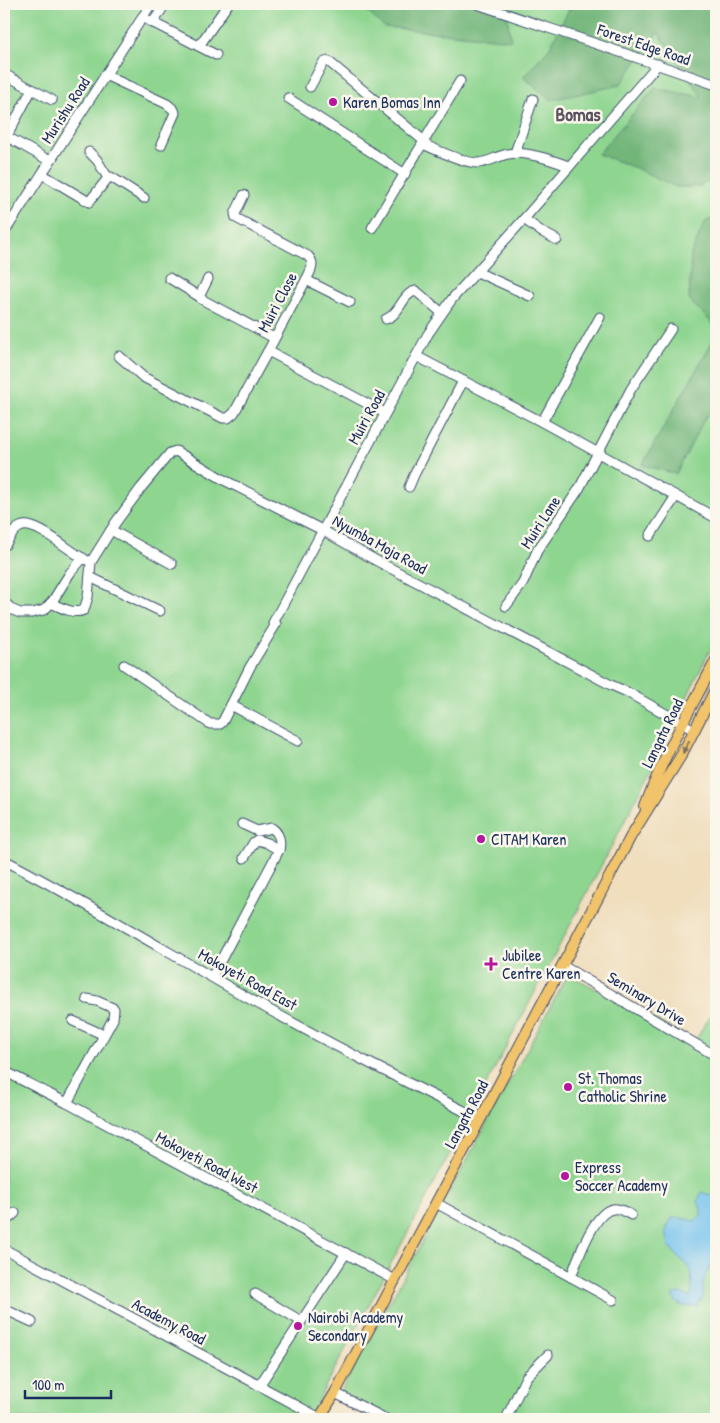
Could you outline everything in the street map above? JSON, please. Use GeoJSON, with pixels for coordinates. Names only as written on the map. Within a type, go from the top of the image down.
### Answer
{"type":"FeatureCollection","features":[{"type":"Feature","properties":{"kind":"main road","name":"Langata Road"},"geometry":{"type":"LineString","coordinates":[[639,823],[663,763],[716,660]]}},
{"type":"Feature","properties":{"kind":"main road","name":"Langata Road"},"geometry":{"type":"LineString","coordinates":[[320,1419],[639,823],[669,776],[716,688]]}},
{"type":"Feature","properties":{"kind":"street","name":"Murishu Road"},"geometry":{"type":"LineString","coordinates":[[4,233],[151,4]]}},
{"type":"Feature","properties":{"kind":"street"},"geometry":{"type":"LineString","coordinates":[[153,23],[165,4]]}},
{"type":"Feature","properties":{"kind":"street"},"geometry":{"type":"LineString","coordinates":[[199,46],[228,4]]}},
{"type":"Feature","properties":{"kind":"street","name":"Forest Edge Road"},"geometry":{"type":"LineString","coordinates":[[477,4],[716,84]]}},
{"type":"Feature","properties":{"kind":"street"},"geometry":{"type":"LineString","coordinates":[[142,17],[216,55]]}},
{"type":"Feature","properties":{"kind":"street"},"geometry":{"type":"LineString","coordinates":[[310,87],[323,63],[328,61],[399,119],[423,143],[472,162],[486,162],[516,153],[568,166]]}},
{"type":"Feature","properties":{"kind":"street","name":"Muiri Road"},"geometry":{"type":"LineString","coordinates":[[124,664],[210,724],[220,724],[250,667],[276,624],[273,623],[322,530],[441,312],[658,64]]}},
{"type":"Feature","properties":{"kind":"street"},"geometry":{"type":"LineString","coordinates":[[4,74],[52,100]]}},
{"type":"Feature","properties":{"kind":"street"},"geometry":{"type":"LineString","coordinates":[[105,75],[167,104],[174,110],[175,113],[161,145]]}},
{"type":"Feature","properties":{"kind":"street"},"geometry":{"type":"LineString","coordinates":[[372,228],[460,81]]}},
{"type":"Feature","properties":{"kind":"street"},"geometry":{"type":"LineString","coordinates":[[32,89],[5,136],[50,161]]}},
{"type":"Feature","properties":{"kind":"street"},"geometry":{"type":"LineString","coordinates":[[288,98],[405,174]]}},
{"type":"Feature","properties":{"kind":"street"},"geometry":{"type":"LineString","coordinates":[[516,153],[533,100]]}},
{"type":"Feature","properties":{"kind":"street"},"geometry":{"type":"LineString","coordinates":[[89,152],[97,160],[108,178]]}},
{"type":"Feature","properties":{"kind":"street"},"geometry":{"type":"LineString","coordinates":[[42,174],[89,202],[108,178]]}},
{"type":"Feature","properties":{"kind":"street"},"geometry":{"type":"LineString","coordinates":[[108,178],[113,178],[144,198]]}},
{"type":"Feature","properties":{"kind":"street","name":"Muiri Close"},"geometry":{"type":"LineString","coordinates":[[119,356],[143,377],[221,418],[226,419],[231,416],[312,268],[311,259],[308,256],[236,218],[235,214],[244,195]]}},
{"type":"Feature","properties":{"kind":"street"},"geometry":{"type":"LineString","coordinates":[[524,219],[557,240]]}},
{"type":"Feature","properties":{"kind":"street"},"geometry":{"type":"LineString","coordinates":[[477,272],[530,296]]}},
{"type":"Feature","properties":{"kind":"street"},"geometry":{"type":"LineString","coordinates":[[169,278],[274,338]]}},
{"type":"Feature","properties":{"kind":"street"},"geometry":{"type":"LineString","coordinates":[[200,297],[208,279]]}},
{"type":"Feature","properties":{"kind":"street"},"geometry":{"type":"LineString","coordinates":[[306,280],[350,302]]}},
{"type":"Feature","properties":{"kind":"street"},"geometry":{"type":"LineString","coordinates":[[386,319],[390,318],[409,293],[413,291],[416,291],[441,312]]}},
{"type":"Feature","properties":{"kind":"street"},"geometry":{"type":"LineString","coordinates":[[542,422],[600,317]]}},
{"type":"Feature","properties":{"kind":"street","name":"Muiri Lane"},"geometry":{"type":"LineString","coordinates":[[506,606],[524,583],[537,551],[579,489],[631,390],[671,329]]}},
{"type":"Feature","properties":{"kind":"street","name":"Muiri Close"},"geometry":{"type":"LineString","coordinates":[[268,351],[385,413]]}},
{"type":"Feature","properties":{"kind":"street"},"geometry":{"type":"LineString","coordinates":[[416,356],[542,422],[716,518]]}},
{"type":"Feature","properties":{"kind":"street"},"geometry":{"type":"LineString","coordinates":[[409,487],[463,381]]}},
{"type":"Feature","properties":{"kind":"street","name":"Nyumba Moja Road"},"geometry":{"type":"LineString","coordinates":[[51,604],[70,573],[87,560],[111,530],[140,488],[172,451],[627,692],[694,730]]}},
{"type":"Feature","properties":{"kind":"street"},"geometry":{"type":"LineString","coordinates":[[650,536],[676,496]]}},
{"type":"Feature","properties":{"kind":"street"},"geometry":{"type":"LineString","coordinates":[[4,602],[13,610],[24,613],[44,610],[51,604],[71,611],[82,612],[88,596],[90,577],[87,560],[50,536],[28,526],[18,528],[5,546]]}},
{"type":"Feature","properties":{"kind":"street"},"geometry":{"type":"LineString","coordinates":[[111,530],[172,564]]}},
{"type":"Feature","properties":{"kind":"street"},"geometry":{"type":"LineString","coordinates":[[90,577],[160,611]]}},
{"type":"Feature","properties":{"kind":"street"},"geometry":{"type":"LineString","coordinates":[[231,705],[298,741]]}},
{"type":"Feature","properties":{"kind":"street"},"geometry":{"type":"LineString","coordinates":[[212,977],[279,850],[281,841],[274,829],[257,831],[242,824]]}},
{"type":"Feature","properties":{"kind":"street"},"geometry":{"type":"LineString","coordinates":[[244,858],[257,840],[279,850]]}},
{"type":"Feature","properties":{"kind":"street","name":"Mokoyeti Road East"},"geometry":{"type":"LineString","coordinates":[[4,860],[62,890],[212,977],[328,1041],[480,1119]]}},
{"type":"Feature","properties":{"kind":"street","name":"Seminary Drive"},"geometry":{"type":"LineString","coordinates":[[563,966],[716,1056]]}},
{"type":"Feature","properties":{"kind":"street"},"geometry":{"type":"LineString","coordinates":[[67,1103],[113,1019],[114,1010],[111,1006],[88,999]]}},
{"type":"Feature","properties":{"kind":"street"},"geometry":{"type":"LineString","coordinates":[[73,1021],[104,1036]]}},
{"type":"Feature","properties":{"kind":"street","name":"Mokoyeti Road West"},"geometry":{"type":"LineString","coordinates":[[4,1071],[395,1280]]}},
{"type":"Feature","properties":{"kind":"street"},"geometry":{"type":"LineString","coordinates":[[436,1203],[613,1300]]}},
{"type":"Feature","properties":{"kind":"street"},"geometry":{"type":"LineString","coordinates":[[571,1277],[593,1225],[605,1212],[613,1209],[631,1215]]}},
{"type":"Feature","properties":{"kind":"street"},"geometry":{"type":"LineString","coordinates":[[4,1226],[7,1220],[15,1213]]}},
{"type":"Feature","properties":{"kind":"street","name":"Academy Road"},"geometry":{"type":"LineString","coordinates":[[4,1249],[320,1419]]}},
{"type":"Feature","properties":{"kind":"street"},"geometry":{"type":"LineString","coordinates":[[259,1386],[346,1254]]}},
{"type":"Feature","properties":{"kind":"street"},"geometry":{"type":"LineString","coordinates":[[255,1294],[301,1321]]}},
{"type":"Feature","properties":{"kind":"street"},"geometry":{"type":"LineString","coordinates":[[4,1309],[32,1322]]}},
{"type":"Feature","properties":{"kind":"street"},"geometry":{"type":"LineString","coordinates":[[506,1419],[526,1377],[548,1355]]}},
{"type":"Feature","properties":{"kind":"street"},"geometry":{"type":"LineString","coordinates":[[335,1393],[386,1419]]}},
{"type":"Feature","properties":{"kind":"green space"},"geometry":{"type":"Polygon","coordinates":[[[4,4],[716,4],[716,638],[640,792],[308,1419],[4,1419],[4,4]]]}},
{"type":"Feature","properties":{"kind":"green space"},"geometry":{"type":"Polygon","coordinates":[[[359,4],[505,4],[511,40],[384,27],[359,4]]]}},
{"type":"Feature","properties":{"kind":"green space"},"geometry":{"type":"Polygon","coordinates":[[[591,4],[716,4],[716,176],[699,187],[676,187],[636,168],[598,154],[655,88],[702,97],[658,32],[620,85],[551,100],[523,77],[550,47],[569,9],[591,4]]]}},
{"type":"Feature","properties":{"kind":"green space"},"geometry":{"type":"Polygon","coordinates":[[[716,217],[716,327],[689,300],[691,254],[705,222],[716,217]]]}},
{"type":"Feature","properties":{"kind":"green space"},"geometry":{"type":"Polygon","coordinates":[[[716,335],[716,413],[706,416],[676,474],[642,465],[716,335]]]}},
{"type":"Feature","properties":{"kind":"green space"},"geometry":{"type":"Polygon","coordinates":[[[568,974],[695,1041],[716,1006],[716,1419],[386,1419],[339,1395],[568,974]]]}},
{"type":"Feature","properties":{"kind":"water"},"geometry":{"type":"Polygon","coordinates":[[[702,1192],[716,1198],[716,1259],[706,1274],[703,1285],[703,1297],[697,1306],[685,1306],[676,1302],[672,1295],[680,1293],[690,1297],[692,1292],[691,1270],[669,1247],[666,1230],[672,1218],[694,1221],[701,1216],[698,1200],[702,1192]]]}},
{"type":"Feature","properties":{"kind":"place","name":"Karen Bomas Inn"},"geometry":{"type":"Point","coordinates":[333,102]}},
{"type":"Feature","properties":{"kind":"place","name":"CITAM Karen"},"geometry":{"type":"Point","coordinates":[481,839]}},
{"type":"Feature","properties":{"kind":"place","name":"Jubilee Centre Karen"},"geometry":{"type":"Point","coordinates":[491,964]}},
{"type":"Feature","properties":{"kind":"place","name":"St. Thomas Catholic Shrine"},"geometry":{"type":"Point","coordinates":[568,1087]}},
{"type":"Feature","properties":{"kind":"place","name":"Express Soccer Academy"},"geometry":{"type":"Point","coordinates":[565,1176]}},
{"type":"Feature","properties":{"kind":"place","name":"Nairobi Academy Secondary"},"geometry":{"type":"Point","coordinates":[298,1326]}},
{"type":"Feature","properties":{"kind":"district","name":"Bomas"},"geometry":{"type":"Point","coordinates":[578,114]}}]}
